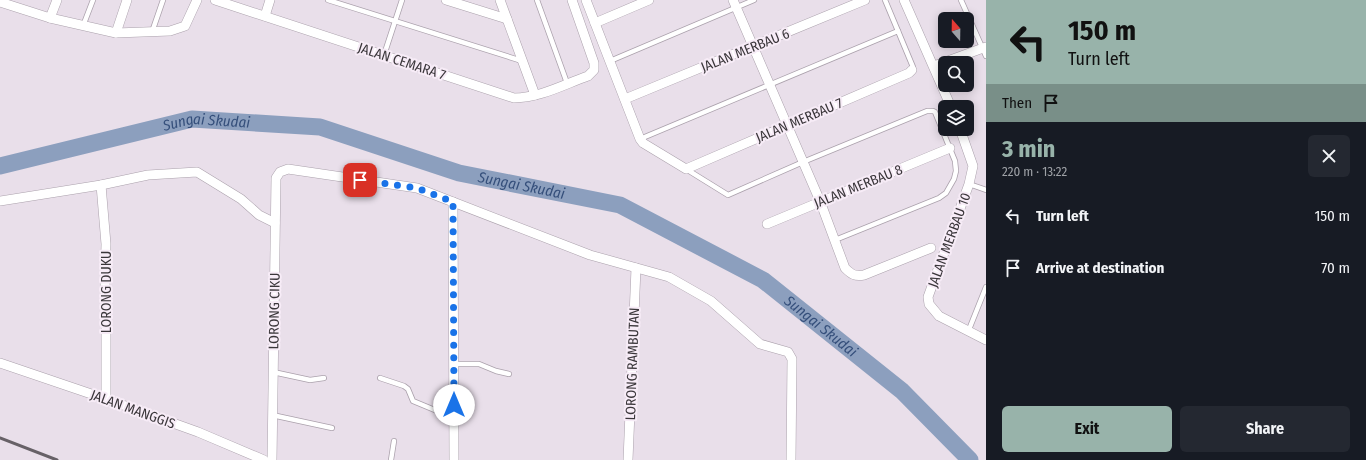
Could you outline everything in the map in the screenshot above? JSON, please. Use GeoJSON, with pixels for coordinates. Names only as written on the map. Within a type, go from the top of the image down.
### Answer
{"type":"FeatureCollection","features":[{"type":"Feature","properties":{"kind":"street"},"geometry":{"type":"LineString","coordinates":[[50,18],[57,0]]}},
{"type":"Feature","properties":{"kind":"street"},"geometry":{"type":"LineString","coordinates":[[116,33],[127,0]]}},
{"type":"Feature","properties":{"kind":"street"},"geometry":{"type":"LineString","coordinates":[[0,2],[50,18],[116,33],[170,31],[185,26],[197,0]]}},
{"type":"Feature","properties":{"kind":"street","name":"JALAN CEMARA 7"},"geometry":{"type":"LineString","coordinates":[[215,0],[233,3],[265,16],[514,98],[535,96],[588,76],[594,70],[594,63],[572,0]]}},
{"type":"Feature","properties":{"kind":"street"},"geometry":{"type":"LineString","coordinates":[[265,16],[270,0]]}},
{"type":"Feature","properties":{"kind":"street"},"geometry":{"type":"LineString","coordinates":[[446,0],[507,19]]}},
{"type":"Feature","properties":{"kind":"street"},"geometry":{"type":"LineString","coordinates":[[500,0],[535,96]]}},
{"type":"Feature","properties":{"kind":"street"},"geometry":{"type":"LineString","coordinates":[[586,0],[640,139],[643,143],[686,169]]}},
{"type":"Feature","properties":{"kind":"street"},"geometry":{"type":"LineString","coordinates":[[595,22],[649,0]]}},
{"type":"Feature","properties":{"kind":"street","name":"JALAN MERBAU 6"},"geometry":{"type":"LineString","coordinates":[[625,99],[865,0]]}},
{"type":"Feature","properties":{"kind":"street"},"geometry":{"type":"LineString","coordinates":[[904,0],[948,100]]}},
{"type":"Feature","properties":{"kind":"street"},"geometry":{"type":"LineString","coordinates":[[734,4],[820,201],[845,268],[851,274],[864,276],[931,248]]}},
{"type":"Feature","properties":{"kind":"street"},"geometry":{"type":"LineString","coordinates":[[934,66],[985,51]]}},
{"type":"Feature","properties":{"kind":"street","name":"JALAN MERBAU 7"},"geometry":{"type":"LineString","coordinates":[[686,169],[909,73],[912,70]]}},
{"type":"Feature","properties":{"kind":"street","name":"JALAN MERBAU 10"},"geometry":{"type":"LineString","coordinates":[[962,136],[973,166],[969,184],[928,297],[929,304],[939,316],[968,332]]}},
{"type":"Feature","properties":{"kind":"street","name":"JALAN MERBAU 8"},"geometry":{"type":"LineString","coordinates":[[767,224],[950,148]]}},
{"type":"Feature","properties":{"kind":"street","name":"LORONG CIKU"},"geometry":{"type":"LineString","coordinates":[[272,460],[276,178],[280,172],[288,169],[417,188],[453,202]]}},
{"type":"Feature","properties":{"kind":"street"},"geometry":{"type":"LineString","coordinates":[[0,201],[101,185],[148,175],[197,172],[241,199],[258,215],[275,223]]}},
{"type":"Feature","properties":{"kind":"street","name":"LORONG DUKU"},"geometry":{"type":"LineString","coordinates":[[101,185],[106,244],[106,399]]}},
{"type":"Feature","properties":{"kind":"street"},"geometry":{"type":"LineString","coordinates":[[454,460],[453,202],[590,254],[669,277],[711,301],[760,344],[788,352],[792,359],[791,460]]}},
{"type":"Feature","properties":{"kind":"street","name":"LORONG RAMBUTAN"},"geometry":{"type":"LineString","coordinates":[[628,460],[636,268]]}},
{"type":"Feature","properties":{"kind":"street"},"geometry":{"type":"LineString","coordinates":[[968,332],[986,340]]}},
{"type":"Feature","properties":{"kind":"street","name":"JALAN MANGGIS"},"geometry":{"type":"LineString","coordinates":[[0,363],[198,432],[264,460]]}},
{"type":"Feature","properties":{"kind":"lane"},"geometry":{"type":"LineString","coordinates":[[83,26],[93,0]]}},
{"type":"Feature","properties":{"kind":"lane"},"geometry":{"type":"LineString","coordinates":[[152,32],[163,0]]}},
{"type":"Feature","properties":{"kind":"lane"},"geometry":{"type":"LineString","coordinates":[[328,0],[522,61]]}},
{"type":"Feature","properties":{"kind":"lane"},"geometry":{"type":"LineString","coordinates":[[384,55],[402,0]]}},
{"type":"Feature","properties":{"kind":"lane"},"geometry":{"type":"LineString","coordinates":[[537,0],[567,83]]}},
{"type":"Feature","properties":{"kind":"lane"},"geometry":{"type":"LineString","coordinates":[[610,61],[734,4],[754,0]]}},
{"type":"Feature","properties":{"kind":"lane"},"geometry":{"type":"LineString","coordinates":[[885,0],[913,67],[912,70]]}},
{"type":"Feature","properties":{"kind":"lane"},"geometry":{"type":"LineString","coordinates":[[961,0],[985,51]]}},
{"type":"Feature","properties":{"kind":"lane"},"geometry":{"type":"LineString","coordinates":[[640,139],[898,31]]}},
{"type":"Feature","properties":{"kind":"lane"},"geometry":{"type":"LineString","coordinates":[[686,169],[728,195],[803,162],[930,110],[933,111],[955,161],[956,171],[954,180],[946,193],[938,198],[835,240]]}},
{"type":"Feature","properties":{"kind":"lane"},"geometry":{"type":"LineString","coordinates":[[969,184],[986,190]]}},
{"type":"Feature","properties":{"kind":"lane"},"geometry":{"type":"LineString","coordinates":[[968,332],[986,287]]}},
{"type":"Feature","properties":{"kind":"lane"},"geometry":{"type":"LineString","coordinates":[[454,364],[476,363],[496,372],[509,374]]}},
{"type":"Feature","properties":{"kind":"lane"},"geometry":{"type":"LineString","coordinates":[[273,372],[310,380],[324,378]]}},
{"type":"Feature","properties":{"kind":"lane"},"geometry":{"type":"LineString","coordinates":[[380,378],[404,386],[408,389],[413,401],[454,418]]}},
{"type":"Feature","properties":{"kind":"lane"},"geometry":{"type":"LineString","coordinates":[[272,414],[332,428]]}},
{"type":"Feature","properties":{"kind":"lane"},"geometry":{"type":"LineString","coordinates":[[391,460],[394,441]]}},
{"type":"Feature","properties":{"kind":"waterway","name":"Sungai Skudai"},"geometry":{"type":"LineString","coordinates":[[0,166],[192,119],[320,127],[459,173],[620,205],[763,280],[902,391],[970,460]]}},
{"type":"Feature","properties":{"kind":"railway"},"geometry":{"type":"LineString","coordinates":[[0,438],[57,460]]}},
{"type":"Feature","properties":{"kind":"route"},"geometry":{"type":"LineString","coordinates":[[360,180],[417,188],[453,202],[454,405]]}}]}
